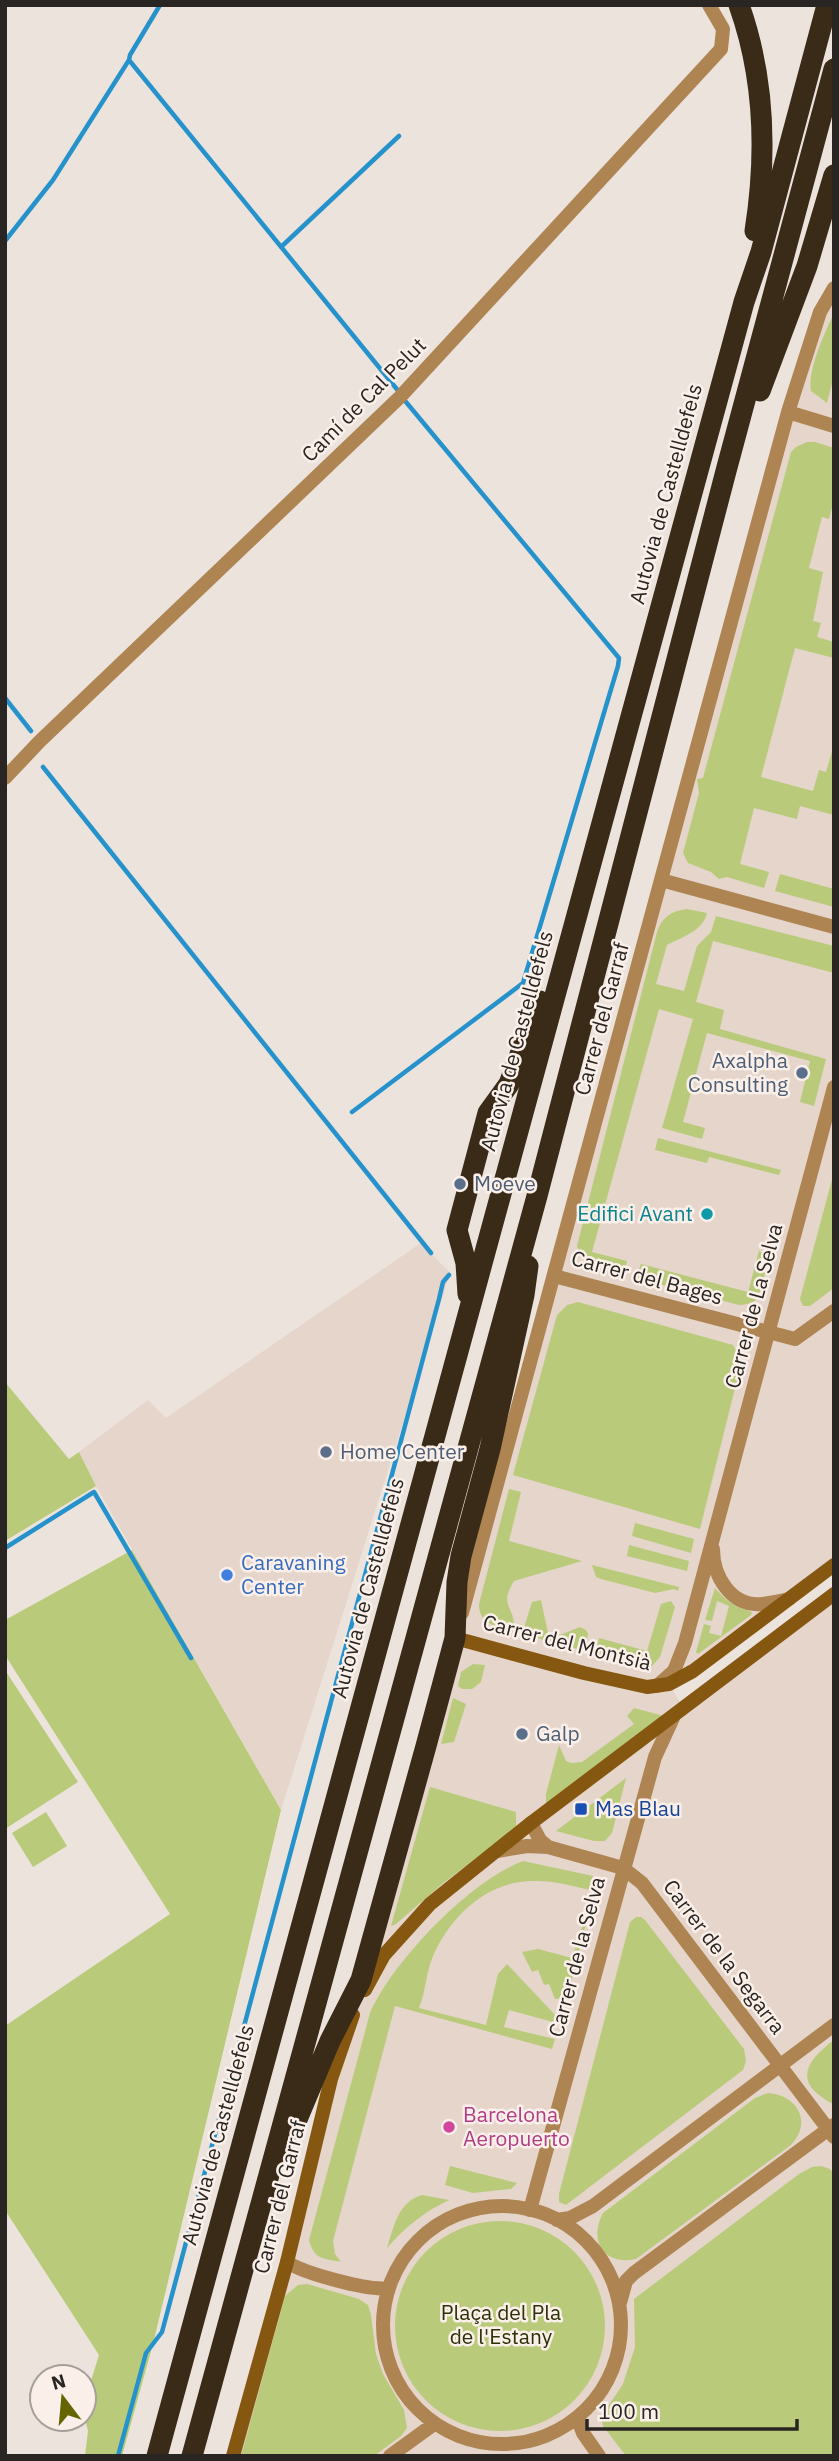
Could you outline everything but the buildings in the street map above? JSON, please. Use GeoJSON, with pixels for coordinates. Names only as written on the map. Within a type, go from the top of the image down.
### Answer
{"type":"FeatureCollection","features":[{"type":"Feature","properties":{"kind":"highway"},"geometry":{"type":"LineString","coordinates":[[739,5],[754,50],[760,94],[763,162],[744,302]]}},
{"type":"Feature","properties":{"kind":"highway","name":"Autovia de Castelldefels"},"geometry":{"type":"LineString","coordinates":[[157,2456],[586,878],[744,302],[761,252],[827,5]]}},
{"type":"Feature","properties":{"kind":"highway"},"geometry":{"type":"LineString","coordinates":[[192,2456],[537,1196],[834,69]]}},
{"type":"Feature","properties":{"kind":"highway"},"geometry":{"type":"LineString","coordinates":[[726,471],[771,365],[807,267],[834,175]]}},
{"type":"Feature","properties":{"kind":"highway"},"geometry":{"type":"LineString","coordinates":[[807,267],[834,223]]}},
{"type":"Feature","properties":{"kind":"highway"},"geometry":{"type":"LineString","coordinates":[[468,1316],[467,1274],[457,1230],[488,1113],[509,1084],[586,878]]}},
{"type":"Feature","properties":{"kind":"highway"},"geometry":{"type":"LineString","coordinates":[[257,2215],[317,2070],[361,1980],[455,1638],[461,1556],[490,1449],[524,1296],[537,1196]]}},
{"type":"Feature","properties":{"kind":"highway"},"geometry":{"type":"LineString","coordinates":[[361,1980],[384,1955]]}},
{"type":"Feature","properties":{"kind":"main road"},"geometry":{"type":"LineString","coordinates":[[662,1685],[693,1671],[834,1565]]}},
{"type":"Feature","properties":{"kind":"main road","name":"Carrer del Garraf"},"geometry":{"type":"LineString","coordinates":[[233,2456],[287,2262],[331,2079],[360,1999],[384,1955],[430,1904],[531,1823],[834,1594]]}},
{"type":"Feature","properties":{"kind":"main road","name":"Carrer del Montsià"},"geometry":{"type":"LineString","coordinates":[[455,1638],[584,1673],[662,1685]]}},
{"type":"Feature","properties":{"kind":"street","name":"Camí de Cal Pelut"},"geometry":{"type":"LineString","coordinates":[[5,778],[49,732],[400,397],[721,49],[723,29],[709,5]]}},
{"type":"Feature","properties":{"kind":"street","name":"Carrer del Garraf"},"geometry":{"type":"LineString","coordinates":[[455,1638],[788,412],[820,312],[834,288]]}},
{"type":"Feature","properties":{"kind":"street"},"geometry":{"type":"LineString","coordinates":[[788,412],[834,426]]}},
{"type":"Feature","properties":{"kind":"street"},"geometry":{"type":"LineString","coordinates":[[661,880],[834,927]]}},
{"type":"Feature","properties":{"kind":"street","name":"Carrer de La Selva"},"geometry":{"type":"LineString","coordinates":[[662,1685],[674,1671],[681,1654],[834,1087]]}},
{"type":"Feature","properties":{"kind":"street","name":"Carrer del Bages"},"geometry":{"type":"LineString","coordinates":[[554,1276],[795,1339],[834,1311]]}},
{"type":"Feature","properties":{"kind":"street","name":"Carrer de La Selva"},"geometry":{"type":"LineString","coordinates":[[712,1536],[714,1568],[732,1594],[754,1604],[789,1599]]}},
{"type":"Feature","properties":{"kind":"street","name":"Carrer de la Selva"},"geometry":{"type":"LineString","coordinates":[[530,2210],[623,1867],[655,1757],[673,1718]]}},
{"type":"Feature","properties":{"kind":"street"},"geometry":{"type":"LineString","coordinates":[[531,1823],[540,1840],[548,1847]]}},
{"type":"Feature","properties":{"kind":"street","name":"Carrer de la Segarra"},"geometry":{"type":"LineString","coordinates":[[497,1851],[527,1846],[548,1847],[623,1867],[642,1883],[779,2066],[832,2131]]}},
{"type":"Feature","properties":{"kind":"street"},"geometry":{"type":"LineString","coordinates":[[557,2220],[570,2218],[593,2206],[834,2025]]}},
{"type":"Feature","properties":{"kind":"street"},"geometry":{"type":"LineString","coordinates":[[620,2304],[608,2272],[593,2249],[576,2232],[557,2220],[530,2210],[491,2207],[453,2217],[424,2236],[405,2256],[388,2288],[383,2312],[383,2334],[392,2372],[402,2391],[418,2411],[434,2424],[473,2441],[510,2444],[546,2436],[577,2417],[592,2403],[604,2386],[618,2354],[620,2304],[626,2281],[832,2131]]}},
{"type":"Feature","properties":{"kind":"street"},"geometry":{"type":"LineString","coordinates":[[287,2262],[301,2270],[372,2288],[388,2288]]}},
{"type":"Feature","properties":{"kind":"street"},"geometry":{"type":"LineString","coordinates":[[577,2417],[583,2433],[599,2456]]}},
{"type":"Feature","properties":{"kind":"street"},"geometry":{"type":"LineString","coordinates":[[390,2456],[434,2424]]}},
{"type":"Feature","properties":{"kind":"shaded area"},"geometry":{"type":"Polygon","coordinates":[[[834,288],[834,1560],[667,1681],[684,1709],[834,1595],[834,2456],[233,2456],[788,412],[834,288]]]}},
{"type":"Feature","properties":{"kind":"shaded area"},"geometry":{"type":"Polygon","coordinates":[[[421,1243],[450,1273],[281,1810],[79,1452],[148,1400],[166,1418],[421,1243]]]}},
{"type":"Feature","properties":{"kind":"green space"},"geometry":{"type":"Polygon","coordinates":[[[834,313],[834,376],[827,403],[811,391],[810,383],[818,352],[834,313]]]}},
{"type":"Feature","properties":{"kind":"green space"},"geometry":{"type":"Polygon","coordinates":[[[807,442],[834,448],[834,500],[829,519],[822,517],[809,568],[823,572],[813,621],[821,623],[817,637],[834,642],[834,658],[795,648],[761,777],[813,791],[819,770],[826,772],[834,745],[834,815],[800,806],[797,819],[754,808],[740,864],[769,872],[764,888],[727,877],[719,879],[711,872],[688,863],[683,853],[699,793],[697,779],[703,778],[791,452],[807,442]]]}},
{"type":"Feature","properties":{"kind":"green space"},"geometry":{"type":"Polygon","coordinates":[[[780,874],[834,889],[834,907],[775,891],[780,874]]]}},
{"type":"Feature","properties":{"kind":"green space"},"geometry":{"type":"Polygon","coordinates":[[[687,909],[707,913],[705,919],[697,929],[667,945],[656,984],[684,991],[697,946],[711,932],[716,916],[834,946],[834,973],[713,941],[696,1002],[724,1010],[720,1029],[826,1059],[814,1106],[800,1102],[810,1061],[707,1033],[683,1122],[705,1128],[702,1139],[662,1128],[693,1019],[659,1009],[592,1252],[627,1261],[624,1273],[582,1258],[577,1246],[657,932],[668,916],[687,909]]]}},
{"type":"Feature","properties":{"kind":"green space"},"geometry":{"type":"Polygon","coordinates":[[[658,1138],[781,1170],[779,1175],[709,1157],[707,1163],[655,1150],[658,1138]]]}},
{"type":"Feature","properties":{"kind":"green space"},"geometry":{"type":"Polygon","coordinates":[[[834,1172],[834,1288],[810,1306],[803,1306],[800,1299],[834,1172]]]}},
{"type":"Feature","properties":{"kind":"green space"},"geometry":{"type":"Polygon","coordinates":[[[759,1251],[770,1256],[759,1294],[754,1302],[749,1304],[739,1305],[636,1278],[641,1264],[748,1292],[759,1251]]]}},
{"type":"Feature","properties":{"kind":"green space"},"geometry":{"type":"Polygon","coordinates":[[[578,1302],[733,1345],[739,1356],[739,1372],[700,1529],[513,1475],[557,1315],[567,1305],[578,1302]]]}},
{"type":"Feature","properties":{"kind":"green space"},"geometry":{"type":"Polygon","coordinates":[[[5,1382],[69,1459],[79,1452],[96,1486],[5,1541],[5,1382]]]}},
{"type":"Feature","properties":{"kind":"green space"},"geometry":{"type":"Polygon","coordinates":[[[509,1489],[521,1492],[509,1541],[582,1561],[514,1581],[507,1597],[513,1617],[513,1630],[495,1626],[485,1620],[479,1604],[509,1489]]]}},
{"type":"Feature","properties":{"kind":"green space"},"geometry":{"type":"Polygon","coordinates":[[[635,1523],[694,1539],[691,1553],[632,1536],[635,1523]]]}},
{"type":"Feature","properties":{"kind":"green space"},"geometry":{"type":"Polygon","coordinates":[[[629,1545],[689,1561],[687,1571],[627,1556],[629,1545]]]}},
{"type":"Feature","properties":{"kind":"green space"},"geometry":{"type":"Polygon","coordinates":[[[132,1550],[281,1810],[153,2344],[122,2456],[85,2456],[88,2433],[98,2433],[96,2363],[99,2355],[5,2210],[5,2026],[170,1914],[5,1655],[5,1620],[132,1550]]]}},
{"type":"Feature","properties":{"kind":"green space"},"geometry":{"type":"Polygon","coordinates":[[[592,1565],[679,1587],[678,1591],[674,1589],[655,1593],[601,1579],[596,1577],[592,1565]]]}},
{"type":"Feature","properties":{"kind":"green space"},"geometry":{"type":"Polygon","coordinates":[[[715,1588],[731,1603],[752,1612],[698,1654],[696,1652],[704,1624],[711,1626],[709,1633],[721,1636],[729,1606],[717,1601],[712,1621],[705,1620],[715,1588]]]}},
{"type":"Feature","properties":{"kind":"green space"},"geometry":{"type":"Polygon","coordinates":[[[541,1600],[548,1633],[555,1637],[580,1627],[588,1634],[585,1651],[522,1634],[532,1602],[541,1600]]]}},
{"type":"Feature","properties":{"kind":"green space"},"geometry":{"type":"Polygon","coordinates":[[[671,1601],[675,1607],[660,1657],[652,1666],[636,1665],[595,1654],[599,1638],[647,1651],[661,1604],[671,1601]]]}},
{"type":"Feature","properties":{"kind":"green space"},"geometry":{"type":"Polygon","coordinates":[[[473,1664],[485,1665],[481,1682],[472,1689],[462,1689],[458,1686],[461,1672],[473,1664]]]}},
{"type":"Feature","properties":{"kind":"green space"},"geometry":{"type":"Polygon","coordinates":[[[5,1670],[78,1782],[5,1829],[5,1670]]]}},
{"type":"Feature","properties":{"kind":"green space"},"geometry":{"type":"Polygon","coordinates":[[[453,1698],[466,1704],[454,1742],[441,1744],[453,1698]]]}},
{"type":"Feature","properties":{"kind":"green space"},"geometry":{"type":"Polygon","coordinates":[[[634,1708],[664,1716],[546,1804],[546,1794],[559,1745],[566,1761],[582,1762],[634,1724],[627,1716],[634,1708]]]}},
{"type":"Feature","properties":{"kind":"green space"},"geometry":{"type":"Polygon","coordinates":[[[626,1778],[612,1833],[605,1841],[594,1841],[556,1831],[626,1778]]]}},
{"type":"Feature","properties":{"kind":"green space"},"geometry":{"type":"Polygon","coordinates":[[[430,1787],[516,1812],[516,1828],[391,1926],[430,1787]]]}},
{"type":"Feature","properties":{"kind":"green space"},"geometry":{"type":"Polygon","coordinates":[[[46,1812],[67,1846],[33,1867],[12,1833],[46,1812]]]}},
{"type":"Feature","properties":{"kind":"green space"},"geometry":{"type":"Polygon","coordinates":[[[523,1861],[593,1876],[590,1890],[550,1882],[519,1882],[503,1886],[474,1902],[450,1927],[441,1941],[431,1962],[419,2008],[486,2025],[498,1974],[507,1964],[557,2017],[553,2022],[509,2010],[504,2027],[555,2039],[552,2049],[395,2006],[333,2241],[335,2254],[341,2262],[320,2257],[311,2247],[309,2240],[370,2013],[396,1970],[435,1925],[480,1886],[523,1861]]]}},
{"type":"Feature","properties":{"kind":"green space"},"geometry":{"type":"Polygon","coordinates":[[[595,1888],[567,1998],[555,1999],[549,1984],[544,1985],[538,1970],[532,1972],[522,1952],[538,1949],[572,1958],[595,1888]]]}},
{"type":"Feature","properties":{"kind":"green space"},"geometry":{"type":"Polygon","coordinates":[[[636,1917],[645,1920],[744,2049],[746,2061],[743,2070],[566,2205],[559,2202],[559,2194],[630,1922],[636,1917]]]}},
{"type":"Feature","properties":{"kind":"green space"},"geometry":{"type":"Polygon","coordinates":[[[834,2040],[833,2104],[812,2089],[807,2073],[815,2057],[834,2040]]]}},
{"type":"Feature","properties":{"kind":"green space"},"geometry":{"type":"Polygon","coordinates":[[[768,2093],[787,2099],[799,2111],[801,2127],[791,2145],[636,2259],[615,2259],[602,2249],[597,2233],[603,2213],[755,2098],[768,2093]]]}},
{"type":"Feature","properties":{"kind":"green space"},"geometry":{"type":"Polygon","coordinates":[[[450,2166],[517,2183],[511,2189],[473,2193],[445,2185],[450,2166]]]}},
{"type":"Feature","properties":{"kind":"green space"},"geometry":{"type":"Polygon","coordinates":[[[812,2167],[830,2169],[834,2174],[834,2456],[626,2456],[603,2426],[601,2417],[623,2384],[635,2347],[634,2299],[799,2174],[812,2167]]]}},
{"type":"Feature","properties":{"kind":"green space"},"geometry":{"type":"Polygon","coordinates":[[[422,2195],[449,2200],[415,2221],[387,2248],[402,2209],[414,2198],[422,2195]]]}},
{"type":"Feature","properties":{"kind":"green space","name":"Plaça del Pla de l'Estany"},"geometry":{"type":"Polygon","coordinates":[[[500,2221],[540,2229],[574,2252],[597,2286],[605,2326],[597,2366],[574,2400],[540,2423],[500,2431],[460,2423],[426,2400],[403,2366],[395,2326],[403,2286],[426,2252],[460,2229],[500,2221]]]}},
{"type":"Feature","properties":{"kind":"green space"},"geometry":{"type":"Polygon","coordinates":[[[307,2284],[359,2299],[368,2305],[376,2354],[383,2374],[404,2410],[407,2428],[401,2436],[374,2456],[241,2456],[285,2296],[298,2285],[307,2284]]]}},
{"type":"Feature","properties":{"kind":"waterway"},"geometry":{"type":"LineString","coordinates":[[160,5],[129,60],[400,393]]}},
{"type":"Feature","properties":{"kind":"waterway"},"geometry":{"type":"LineString","coordinates":[[5,241],[53,180],[129,60]]}},
{"type":"Feature","properties":{"kind":"waterway"},"geometry":{"type":"LineString","coordinates":[[281,247],[399,136]]}},
{"type":"Feature","properties":{"kind":"waterway"},"geometry":{"type":"LineString","coordinates":[[352,1112],[523,983],[619,658],[406,402]]}},
{"type":"Feature","properties":{"kind":"waterway"},"geometry":{"type":"LineString","coordinates":[[5,698],[31,731]]}},
{"type":"Feature","properties":{"kind":"waterway"},"geometry":{"type":"LineString","coordinates":[[43,767],[431,1253]]}},
{"type":"Feature","properties":{"kind":"waterway"},"geometry":{"type":"LineString","coordinates":[[118,2456],[146,2353],[162,2332],[443,1282],[449,1275]]}},
{"type":"Feature","properties":{"kind":"waterway"},"geometry":{"type":"LineString","coordinates":[[5,1548],[94,1492],[191,1658]]}},
{"type":"Feature","properties":{"kind":"place","name":"Axalpha Consulting"},"geometry":{"type":"Point","coordinates":[802,1073]}},
{"type":"Feature","properties":{"kind":"place","name":"Moeve"},"geometry":{"type":"Point","coordinates":[460,1184]}},
{"type":"Feature","properties":{"kind":"place","name":"Edifici Avant"},"geometry":{"type":"Point","coordinates":[707,1214]}},
{"type":"Feature","properties":{"kind":"place","name":"Home Center"},"geometry":{"type":"Point","coordinates":[326,1452]}},
{"type":"Feature","properties":{"kind":"place","name":"Caravaning Center"},"geometry":{"type":"Point","coordinates":[227,1575]}},
{"type":"Feature","properties":{"kind":"place","name":"Galp"},"geometry":{"type":"Point","coordinates":[522,1734]}},
{"type":"Feature","properties":{"kind":"place","name":"Mas Blau"},"geometry":{"type":"Point","coordinates":[581,1809]}},
{"type":"Feature","properties":{"kind":"place","name":"Barcelona Aeropuerto"},"geometry":{"type":"Point","coordinates":[449,2127]}}]}
